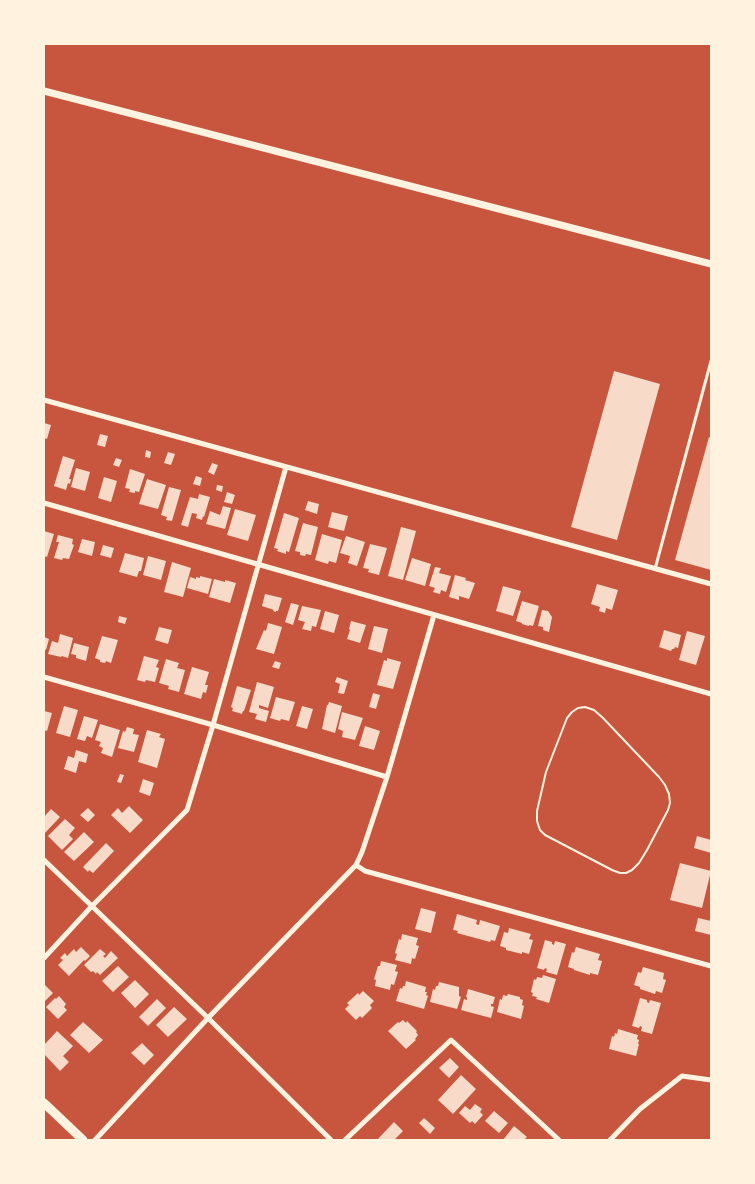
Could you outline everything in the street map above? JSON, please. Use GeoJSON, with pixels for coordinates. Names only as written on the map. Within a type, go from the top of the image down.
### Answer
{"type":"FeatureCollection","features":[{"type":"Feature","properties":{"kind":"main road"},"geometry":{"type":"LineString","coordinates":[[44,1103],[83,1140]]}},
{"type":"Feature","properties":{"kind":"street"},"geometry":{"type":"LineString","coordinates":[[44,91],[711,264]]}},
{"type":"Feature","properties":{"kind":"street"},"geometry":{"type":"LineString","coordinates":[[44,400],[711,584]]}},
{"type":"Feature","properties":{"kind":"street"},"geometry":{"type":"LineString","coordinates":[[44,958],[92,906],[187,810],[286,467]]}},
{"type":"Feature","properties":{"kind":"street"},"geometry":{"type":"LineString","coordinates":[[44,503],[711,694]]}},
{"type":"Feature","properties":{"kind":"street"},"geometry":{"type":"LineString","coordinates":[[96,1140],[208,1018],[356,865],[387,777],[434,615]]}},
{"type":"Feature","properties":{"kind":"street"},"geometry":{"type":"LineString","coordinates":[[44,678],[213,725],[387,777]]}},
{"type":"Feature","properties":{"kind":"street"},"geometry":{"type":"LineString","coordinates":[[44,860],[331,1140]]}},
{"type":"Feature","properties":{"kind":"street"},"geometry":{"type":"LineString","coordinates":[[356,865],[366,871],[711,966]]}},
{"type":"Feature","properties":{"kind":"street"},"geometry":{"type":"LineString","coordinates":[[346,1140],[451,1040],[559,1140]]}},
{"type":"Feature","properties":{"kind":"street"},"geometry":{"type":"LineString","coordinates":[[610,1140],[640,1109],[682,1076],[711,1080]]}},
{"type":"Feature","properties":{"kind":"lane"},"geometry":{"type":"LineString","coordinates":[[655,569],[711,361]]}},
{"type":"Feature","properties":{"kind":"path"},"geometry":{"type":"LineString","coordinates":[[585,707],[594,710],[603,718],[659,777],[669,794],[670,803],[668,810],[639,863],[632,870],[620,873],[545,835],[540,830],[536,811],[546,772],[567,718],[578,708],[585,707]]}},
{"type":"Feature","properties":{"kind":"building"},"geometry":{"type":"Polygon","coordinates":[[[614,371],[660,384],[617,540],[571,527],[614,371]]]}},
{"type":"Feature","properties":{"kind":"building"},"geometry":{"type":"Polygon","coordinates":[[[44,423],[51,425],[47,439],[44,438],[44,423]]]}},
{"type":"Feature","properties":{"kind":"building"},"geometry":{"type":"Polygon","coordinates":[[[100,434],[108,436],[105,447],[97,445],[100,434]]]}},
{"type":"Feature","properties":{"kind":"building"},"geometry":{"type":"Polygon","coordinates":[[[709,437],[711,438],[711,570],[675,560],[709,437]]]}},
{"type":"Feature","properties":{"kind":"building"},"geometry":{"type":"Polygon","coordinates":[[[146,450],[151,452],[150,458],[145,457],[146,450]]]}},
{"type":"Feature","properties":{"kind":"building"},"geometry":{"type":"Polygon","coordinates":[[[168,452],[175,454],[171,465],[164,463],[168,452]]]}},
{"type":"Feature","properties":{"kind":"building"},"geometry":{"type":"Polygon","coordinates":[[[63,456],[75,460],[69,479],[71,479],[70,484],[68,483],[66,490],[54,486],[63,456]]]}},
{"type":"Feature","properties":{"kind":"building"},"geometry":{"type":"Polygon","coordinates":[[[116,458],[122,460],[119,467],[113,465],[116,458]]]}},
{"type":"Feature","properties":{"kind":"building"},"geometry":{"type":"Polygon","coordinates":[[[212,463],[218,465],[214,475],[208,472],[212,463]]]}},
{"type":"Feature","properties":{"kind":"building"},"geometry":{"type":"Polygon","coordinates":[[[76,468],[90,472],[85,491],[71,487],[76,468]]]}},
{"type":"Feature","properties":{"kind":"building"},"geometry":{"type":"Polygon","coordinates":[[[130,469],[145,474],[139,492],[129,492],[130,489],[125,488],[130,469]]]}},
{"type":"Feature","properties":{"kind":"building"},"geometry":{"type":"Polygon","coordinates":[[[196,476],[202,478],[200,486],[193,484],[196,476]]]}},
{"type":"Feature","properties":{"kind":"building"},"geometry":{"type":"Polygon","coordinates":[[[104,477],[117,481],[111,502],[98,498],[104,477]]]}},
{"type":"Feature","properties":{"kind":"building"},"geometry":{"type":"Polygon","coordinates":[[[147,479],[166,485],[158,509],[139,504],[147,479]]]}},
{"type":"Feature","properties":{"kind":"building"},"geometry":{"type":"Polygon","coordinates":[[[217,485],[223,486],[222,492],[216,490],[217,485]]]}},
{"type":"Feature","properties":{"kind":"building"},"geometry":{"type":"Polygon","coordinates":[[[169,487],[181,490],[172,521],[166,520],[167,517],[161,515],[169,487]]]}},
{"type":"Feature","properties":{"kind":"building"},"geometry":{"type":"Polygon","coordinates":[[[227,492],[235,495],[232,504],[224,502],[227,492]]]}},
{"type":"Feature","properties":{"kind":"building"},"geometry":{"type":"Polygon","coordinates":[[[199,494],[210,497],[204,517],[202,520],[196,518],[197,514],[192,513],[188,527],[181,525],[190,497],[198,499],[199,494]]]}},
{"type":"Feature","properties":{"kind":"building"},"geometry":{"type":"Polygon","coordinates":[[[308,501],[319,504],[317,514],[305,510],[308,501]]]}},
{"type":"Feature","properties":{"kind":"building"},"geometry":{"type":"Polygon","coordinates":[[[223,506],[231,508],[225,529],[206,524],[210,511],[220,515],[223,506]]]}},
{"type":"Feature","properties":{"kind":"building"},"geometry":{"type":"Polygon","coordinates":[[[235,509],[256,515],[248,541],[227,535],[235,509]]]}},
{"type":"Feature","properties":{"kind":"building"},"geometry":{"type":"Polygon","coordinates":[[[332,512],[348,516],[344,531],[328,527],[332,512]]]}},
{"type":"Feature","properties":{"kind":"building"},"geometry":{"type":"Polygon","coordinates":[[[284,513],[299,518],[289,552],[286,551],[286,554],[274,548],[284,513]]]}},
{"type":"Feature","properties":{"kind":"building"},"geometry":{"type":"Polygon","coordinates":[[[303,523],[318,527],[311,555],[306,554],[305,556],[295,551],[303,523]]]}},
{"type":"Feature","properties":{"kind":"building"},"geometry":{"type":"Polygon","coordinates":[[[401,527],[416,531],[403,580],[388,576],[401,527]]]}},
{"type":"Feature","properties":{"kind":"building"},"geometry":{"type":"Polygon","coordinates":[[[44,531],[54,534],[47,557],[44,556],[44,531]]]}},
{"type":"Feature","properties":{"kind":"building"},"geometry":{"type":"Polygon","coordinates":[[[322,534],[342,540],[336,563],[329,561],[328,564],[315,560],[322,534]]]}},
{"type":"Feature","properties":{"kind":"building"},"geometry":{"type":"Polygon","coordinates":[[[58,535],[73,539],[72,544],[74,545],[69,559],[54,558],[59,542],[56,542],[58,535]]]}},
{"type":"Feature","properties":{"kind":"building"},"geometry":{"type":"Polygon","coordinates":[[[346,536],[365,542],[357,566],[348,563],[350,556],[340,553],[346,536]]]}},
{"type":"Feature","properties":{"kind":"building"},"geometry":{"type":"Polygon","coordinates":[[[82,539],[95,542],[92,556],[78,552],[82,539]]]}},
{"type":"Feature","properties":{"kind":"building"},"geometry":{"type":"Polygon","coordinates":[[[370,544],[387,548],[379,575],[368,572],[369,569],[363,568],[370,544]]]}},
{"type":"Feature","properties":{"kind":"building"},"geometry":{"type":"Polygon","coordinates":[[[103,545],[114,548],[111,558],[100,555],[103,545]]]}},
{"type":"Feature","properties":{"kind":"building"},"geometry":{"type":"Polygon","coordinates":[[[125,553],[144,558],[141,571],[139,571],[137,577],[119,572],[125,553]]]}},
{"type":"Feature","properties":{"kind":"building"},"geometry":{"type":"Polygon","coordinates":[[[148,556],[166,561],[161,580],[143,575],[148,556]]]}},
{"type":"Feature","properties":{"kind":"building"},"geometry":{"type":"Polygon","coordinates":[[[412,558],[431,564],[425,586],[405,580],[412,558]]]}},
{"type":"Feature","properties":{"kind":"building"},"geometry":{"type":"Polygon","coordinates":[[[172,562],[191,568],[183,597],[164,592],[172,562]]]}},
{"type":"Feature","properties":{"kind":"building"},"geometry":{"type":"Polygon","coordinates":[[[435,567],[441,568],[439,573],[451,576],[446,592],[441,590],[440,594],[433,592],[435,588],[429,586],[435,567]]]}},
{"type":"Feature","properties":{"kind":"building"},"geometry":{"type":"Polygon","coordinates":[[[455,575],[475,583],[469,599],[459,596],[459,600],[449,597],[455,575]]]}},
{"type":"Feature","properties":{"kind":"building"},"geometry":{"type":"Polygon","coordinates":[[[200,576],[212,579],[208,594],[187,588],[190,577],[196,579],[196,577],[200,578],[200,576]]]}},
{"type":"Feature","properties":{"kind":"building"},"geometry":{"type":"Polygon","coordinates":[[[214,579],[236,583],[230,603],[209,597],[214,579]]]}},
{"type":"Feature","properties":{"kind":"building"},"geometry":{"type":"Polygon","coordinates":[[[597,584],[618,590],[612,610],[606,608],[605,613],[599,611],[600,607],[591,604],[597,584]]]}},
{"type":"Feature","properties":{"kind":"building"},"geometry":{"type":"Polygon","coordinates":[[[503,586],[521,591],[513,616],[496,611],[503,586]]]}},
{"type":"Feature","properties":{"kind":"building"},"geometry":{"type":"Polygon","coordinates":[[[265,594],[282,598],[278,611],[276,612],[262,606],[265,594]]]}},
{"type":"Feature","properties":{"kind":"building"},"geometry":{"type":"Polygon","coordinates":[[[522,601],[539,606],[533,626],[516,621],[522,601]]]}},
{"type":"Feature","properties":{"kind":"building"},"geometry":{"type":"Polygon","coordinates":[[[291,603],[299,605],[293,625],[285,622],[291,603]]]}},
{"type":"Feature","properties":{"kind":"building"},"geometry":{"type":"Polygon","coordinates":[[[302,606],[321,610],[316,627],[312,626],[311,631],[302,629],[305,622],[298,620],[302,606]]]}},
{"type":"Feature","properties":{"kind":"building"},"geometry":{"type":"Polygon","coordinates":[[[542,610],[548,611],[552,617],[549,632],[543,630],[543,627],[538,626],[542,610]]]}},
{"type":"Feature","properties":{"kind":"building"},"geometry":{"type":"Polygon","coordinates":[[[325,611],[339,615],[334,633],[320,629],[325,611]]]}},
{"type":"Feature","properties":{"kind":"building"},"geometry":{"type":"Polygon","coordinates":[[[119,616],[127,618],[125,624],[118,622],[119,616]]]}},
{"type":"Feature","properties":{"kind":"building"},"geometry":{"type":"Polygon","coordinates":[[[351,621],[366,625],[360,643],[347,639],[351,621]]]}},
{"type":"Feature","properties":{"kind":"building"},"geometry":{"type":"Polygon","coordinates":[[[268,623],[282,627],[274,654],[256,649],[264,630],[266,631],[268,623]]]}},
{"type":"Feature","properties":{"kind":"building"},"geometry":{"type":"Polygon","coordinates":[[[374,626],[388,629],[382,653],[368,649],[374,626]]]}},
{"type":"Feature","properties":{"kind":"building"},"geometry":{"type":"Polygon","coordinates":[[[159,627],[172,630],[168,644],[155,640],[159,627]]]}},
{"type":"Feature","properties":{"kind":"building"},"geometry":{"type":"Polygon","coordinates":[[[664,630],[681,635],[678,648],[675,647],[671,651],[659,647],[664,630]]]}},
{"type":"Feature","properties":{"kind":"building"},"geometry":{"type":"Polygon","coordinates":[[[687,631],[705,636],[696,665],[679,660],[687,631]]]}},
{"type":"Feature","properties":{"kind":"building"},"geometry":{"type":"Polygon","coordinates":[[[60,634],[73,638],[68,658],[48,654],[52,641],[58,643],[60,634]]]}},
{"type":"Feature","properties":{"kind":"building"},"geometry":{"type":"Polygon","coordinates":[[[102,636],[118,640],[111,663],[106,661],[105,663],[100,662],[100,660],[95,658],[102,636]]]}},
{"type":"Feature","properties":{"kind":"building"},"geometry":{"type":"Polygon","coordinates":[[[44,637],[49,639],[46,650],[44,649],[44,637]]]}},
{"type":"Feature","properties":{"kind":"building"},"geometry":{"type":"Polygon","coordinates":[[[74,643],[89,647],[86,661],[76,658],[76,655],[71,654],[74,643]]]}},
{"type":"Feature","properties":{"kind":"building"},"geometry":{"type":"Polygon","coordinates":[[[144,656],[159,660],[156,667],[159,668],[155,682],[137,680],[144,656]]]}},
{"type":"Feature","properties":{"kind":"building"},"geometry":{"type":"Polygon","coordinates":[[[387,658],[401,662],[393,689],[377,685],[384,660],[387,661],[387,658]]]}},
{"type":"Feature","properties":{"kind":"building"},"geometry":{"type":"Polygon","coordinates":[[[166,659],[179,663],[177,668],[185,670],[179,692],[168,689],[169,686],[159,683],[166,659]]]}},
{"type":"Feature","properties":{"kind":"building"},"geometry":{"type":"Polygon","coordinates":[[[275,661],[281,663],[279,669],[272,667],[275,661]]]}},
{"type":"Feature","properties":{"kind":"building"},"geometry":{"type":"Polygon","coordinates":[[[192,667],[209,672],[205,685],[208,685],[206,693],[203,692],[201,699],[184,694],[192,667]]]}},
{"type":"Feature","properties":{"kind":"building"},"geometry":{"type":"Polygon","coordinates":[[[337,677],[348,681],[344,694],[338,693],[340,684],[335,682],[337,677]]]}},
{"type":"Feature","properties":{"kind":"building"},"geometry":{"type":"Polygon","coordinates":[[[257,682],[274,687],[268,708],[259,705],[259,708],[269,711],[266,722],[255,719],[257,714],[249,712],[257,682]]]}},
{"type":"Feature","properties":{"kind":"building"},"geometry":{"type":"Polygon","coordinates":[[[237,686],[251,690],[242,714],[232,711],[233,708],[231,707],[237,686]]]}},
{"type":"Feature","properties":{"kind":"building"},"geometry":{"type":"Polygon","coordinates":[[[373,693],[380,695],[376,709],[369,707],[373,693]]]}},
{"type":"Feature","properties":{"kind":"building"},"geometry":{"type":"Polygon","coordinates":[[[276,697],[295,702],[289,721],[270,718],[276,697]]]}},
{"type":"Feature","properties":{"kind":"building"},"geometry":{"type":"Polygon","coordinates":[[[329,702],[342,706],[335,733],[322,729],[329,702]]]}},
{"type":"Feature","properties":{"kind":"building"},"geometry":{"type":"Polygon","coordinates":[[[64,706],[78,710],[70,737],[56,733],[64,706]]]}},
{"type":"Feature","properties":{"kind":"building"},"geometry":{"type":"Polygon","coordinates":[[[302,706],[313,709],[307,729],[296,726],[302,706]]]}},
{"type":"Feature","properties":{"kind":"building"},"geometry":{"type":"Polygon","coordinates":[[[44,711],[52,713],[47,731],[44,730],[44,711]]]}},
{"type":"Feature","properties":{"kind":"building"},"geometry":{"type":"Polygon","coordinates":[[[342,712],[363,718],[355,740],[342,737],[343,731],[338,729],[342,712]]]}},
{"type":"Feature","properties":{"kind":"building"},"geometry":{"type":"Polygon","coordinates":[[[84,716],[98,720],[92,738],[87,736],[85,741],[77,739],[84,716]]]}},
{"type":"Feature","properties":{"kind":"building"},"geometry":{"type":"Polygon","coordinates":[[[100,724],[120,730],[112,757],[101,753],[103,748],[99,746],[101,742],[95,740],[100,724]]]}},
{"type":"Feature","properties":{"kind":"building"},"geometry":{"type":"Polygon","coordinates":[[[365,726],[380,731],[374,750],[359,746],[365,726]]]}},
{"type":"Feature","properties":{"kind":"building"},"geometry":{"type":"Polygon","coordinates":[[[127,727],[134,729],[133,734],[139,735],[134,752],[118,748],[123,731],[125,732],[127,727]]]}},
{"type":"Feature","properties":{"kind":"building"},"geometry":{"type":"Polygon","coordinates":[[[147,730],[161,734],[159,737],[165,739],[157,768],[138,762],[147,730]]]}},
{"type":"Feature","properties":{"kind":"building"},"geometry":{"type":"Polygon","coordinates":[[[76,750],[88,754],[86,763],[79,761],[76,773],[64,769],[68,756],[74,758],[76,750]]]}},
{"type":"Feature","properties":{"kind":"building"},"geometry":{"type":"Polygon","coordinates":[[[120,774],[124,775],[121,783],[117,782],[120,774]]]}},
{"type":"Feature","properties":{"kind":"building"},"geometry":{"type":"Polygon","coordinates":[[[143,779],[154,783],[150,796],[139,792],[143,779]]]}},
{"type":"Feature","properties":{"kind":"building"},"geometry":{"type":"Polygon","coordinates":[[[129,806],[143,820],[130,833],[111,815],[118,808],[122,813],[129,806]]]}},
{"type":"Feature","properties":{"kind":"building"},"geometry":{"type":"Polygon","coordinates":[[[88,808],[95,815],[88,822],[80,815],[88,808]]]}},
{"type":"Feature","properties":{"kind":"building"},"geometry":{"type":"Polygon","coordinates":[[[51,809],[60,817],[44,834],[44,817],[51,809]]]}},
{"type":"Feature","properties":{"kind":"building"},"geometry":{"type":"Polygon","coordinates":[[[65,819],[75,828],[69,835],[73,839],[62,850],[48,836],[65,819]]]}},
{"type":"Feature","properties":{"kind":"building"},"geometry":{"type":"Polygon","coordinates":[[[84,832],[94,842],[74,861],[64,852],[84,832]]]}},
{"type":"Feature","properties":{"kind":"building"},"geometry":{"type":"Polygon","coordinates":[[[697,836],[711,840],[711,853],[694,848],[697,836]]]}},
{"type":"Feature","properties":{"kind":"building"},"geometry":{"type":"Polygon","coordinates":[[[106,843],[114,851],[93,873],[89,870],[88,872],[83,867],[106,843]]]}},
{"type":"Feature","properties":{"kind":"building"},"geometry":{"type":"Polygon","coordinates":[[[680,863],[711,871],[702,908],[670,900],[680,863]]]}},
{"type":"Feature","properties":{"kind":"building"},"geometry":{"type":"Polygon","coordinates":[[[421,908],[436,912],[431,933],[415,929],[421,908]]]}},
{"type":"Feature","properties":{"kind":"building"},"geometry":{"type":"Polygon","coordinates":[[[457,914],[477,920],[476,924],[479,925],[480,920],[500,926],[495,941],[491,940],[490,942],[457,933],[458,931],[453,930],[457,914]]]}},
{"type":"Feature","properties":{"kind":"building"},"geometry":{"type":"Polygon","coordinates":[[[698,918],[711,921],[711,935],[695,931],[698,918]]]}},
{"type":"Feature","properties":{"kind":"building"},"geometry":{"type":"Polygon","coordinates":[[[509,928],[531,934],[529,939],[533,940],[529,954],[506,950],[506,948],[500,946],[504,932],[508,933],[509,928]]]}},
{"type":"Feature","properties":{"kind":"building"},"geometry":{"type":"Polygon","coordinates":[[[402,934],[418,938],[416,945],[419,946],[415,959],[412,958],[411,964],[395,960],[397,954],[395,953],[402,934]]]}},
{"type":"Feature","properties":{"kind":"building"},"geometry":{"type":"Polygon","coordinates":[[[545,940],[552,942],[554,945],[555,941],[566,944],[557,975],[546,972],[547,969],[545,968],[544,970],[537,968],[545,940]]]}},
{"type":"Feature","properties":{"kind":"building"},"geometry":{"type":"Polygon","coordinates":[[[81,947],[90,956],[69,976],[58,965],[63,960],[60,958],[65,953],[67,956],[74,949],[76,952],[81,947]]]}},
{"type":"Feature","properties":{"kind":"building"},"geometry":{"type":"Polygon","coordinates":[[[576,947],[600,954],[598,960],[602,961],[598,975],[590,973],[590,975],[568,967],[572,952],[574,953],[576,947]]]}},
{"type":"Feature","properties":{"kind":"building"},"geometry":{"type":"Polygon","coordinates":[[[100,949],[106,954],[103,956],[105,958],[111,951],[118,958],[100,975],[97,972],[96,974],[93,971],[91,972],[84,965],[100,949]]]}},
{"type":"Feature","properties":{"kind":"building"},"geometry":{"type":"Polygon","coordinates":[[[381,961],[397,965],[395,971],[398,972],[394,985],[391,984],[390,990],[375,986],[376,980],[374,979],[381,961]]]}},
{"type":"Feature","properties":{"kind":"building"},"geometry":{"type":"Polygon","coordinates":[[[118,966],[129,977],[113,992],[102,981],[118,966]]]}},
{"type":"Feature","properties":{"kind":"building"},"geometry":{"type":"Polygon","coordinates":[[[643,967],[664,973],[663,979],[666,980],[662,993],[656,991],[655,994],[634,985],[638,972],[641,973],[643,967]]]}},
{"type":"Feature","properties":{"kind":"building"},"geometry":{"type":"Polygon","coordinates":[[[543,975],[556,979],[549,1003],[536,999],[537,997],[532,996],[533,993],[531,992],[534,979],[536,980],[537,977],[542,978],[543,975]]]}},
{"type":"Feature","properties":{"kind":"building"},"geometry":{"type":"Polygon","coordinates":[[[135,980],[149,994],[135,1008],[121,993],[135,980]]]}},
{"type":"Feature","properties":{"kind":"building"},"geometry":{"type":"Polygon","coordinates":[[[406,981],[426,987],[425,992],[427,992],[426,995],[428,996],[424,1009],[396,1001],[400,988],[402,989],[405,986],[406,981]]]}},
{"type":"Feature","properties":{"kind":"building"},"geometry":{"type":"Polygon","coordinates":[[[439,982],[459,987],[459,996],[461,997],[457,1009],[430,1002],[433,989],[435,990],[439,982]]]}},
{"type":"Feature","properties":{"kind":"building"},"geometry":{"type":"Polygon","coordinates":[[[44,984],[53,993],[44,1002],[44,984]]]}},
{"type":"Feature","properties":{"kind":"building"},"geometry":{"type":"Polygon","coordinates":[[[468,989],[495,997],[493,1004],[491,1004],[494,1007],[491,1018],[461,1010],[464,999],[467,1000],[468,989]]]}},
{"type":"Feature","properties":{"kind":"building"},"geometry":{"type":"Polygon","coordinates":[[[363,991],[374,1001],[370,1005],[372,1008],[362,1018],[360,1016],[356,1020],[345,1009],[349,1005],[347,1003],[363,991]]]}},
{"type":"Feature","properties":{"kind":"building"},"geometry":{"type":"Polygon","coordinates":[[[508,994],[520,997],[523,1000],[522,1005],[524,1006],[521,1019],[497,1012],[500,999],[502,1000],[503,995],[507,996],[508,994]]]}},
{"type":"Feature","properties":{"kind":"building"},"geometry":{"type":"Polygon","coordinates":[[[59,996],[66,1004],[64,1007],[67,1010],[58,1019],[46,1007],[59,996]]]}},
{"type":"Feature","properties":{"kind":"building"},"geometry":{"type":"Polygon","coordinates":[[[640,998],[647,1000],[649,1003],[650,1000],[661,1003],[652,1034],[641,1031],[642,1027],[640,1026],[639,1028],[632,1026],[640,998]]]}},
{"type":"Feature","properties":{"kind":"building"},"geometry":{"type":"Polygon","coordinates":[[[157,999],[166,1008],[148,1026],[139,1017],[157,999]]]}},
{"type":"Feature","properties":{"kind":"building"},"geometry":{"type":"Polygon","coordinates":[[[174,1007],[187,1019],[168,1037],[156,1025],[174,1007]]]}},
{"type":"Feature","properties":{"kind":"building"},"geometry":{"type":"Polygon","coordinates":[[[403,1020],[406,1023],[407,1021],[417,1031],[418,1035],[416,1040],[406,1049],[388,1031],[403,1020]]]}},
{"type":"Feature","properties":{"kind":"building"},"geometry":{"type":"Polygon","coordinates":[[[83,1022],[103,1040],[89,1053],[70,1035],[83,1022]]]}},
{"type":"Feature","properties":{"kind":"building"},"geometry":{"type":"Polygon","coordinates":[[[618,1029],[638,1035],[639,1044],[636,1056],[609,1049],[612,1036],[614,1037],[615,1033],[617,1034],[618,1029]]]}},
{"type":"Feature","properties":{"kind":"building"},"geometry":{"type":"Polygon","coordinates":[[[57,1031],[73,1046],[63,1056],[69,1062],[60,1071],[44,1054],[44,1045],[57,1031]]]}},
{"type":"Feature","properties":{"kind":"building"},"geometry":{"type":"Polygon","coordinates":[[[142,1043],[154,1055],[144,1065],[131,1053],[142,1043]]]}},
{"type":"Feature","properties":{"kind":"building"},"geometry":{"type":"Polygon","coordinates":[[[450,1058],[459,1067],[449,1078],[439,1068],[450,1058]]]}},
{"type":"Feature","properties":{"kind":"building"},"geometry":{"type":"Polygon","coordinates":[[[461,1075],[476,1089],[453,1114],[438,1100],[461,1075]]]}},
{"type":"Feature","properties":{"kind":"building"},"geometry":{"type":"Polygon","coordinates":[[[475,1104],[482,1109],[480,1112],[483,1115],[475,1124],[472,1121],[470,1123],[459,1113],[465,1106],[470,1110],[475,1104]]]}},
{"type":"Feature","properties":{"kind":"building"},"geometry":{"type":"Polygon","coordinates":[[[494,1111],[508,1123],[499,1133],[485,1121],[494,1111]]]}},
{"type":"Feature","properties":{"kind":"building"},"geometry":{"type":"Polygon","coordinates":[[[424,1118],[435,1128],[430,1134],[419,1123],[424,1118]]]}},
{"type":"Feature","properties":{"kind":"building"},"geometry":{"type":"Polygon","coordinates":[[[394,1122],[403,1131],[394,1140],[377,1140],[394,1122]]]}},
{"type":"Feature","properties":{"kind":"building"},"geometry":{"type":"Polygon","coordinates":[[[514,1126],[527,1137],[524,1140],[503,1140],[514,1126]]]}}]}
